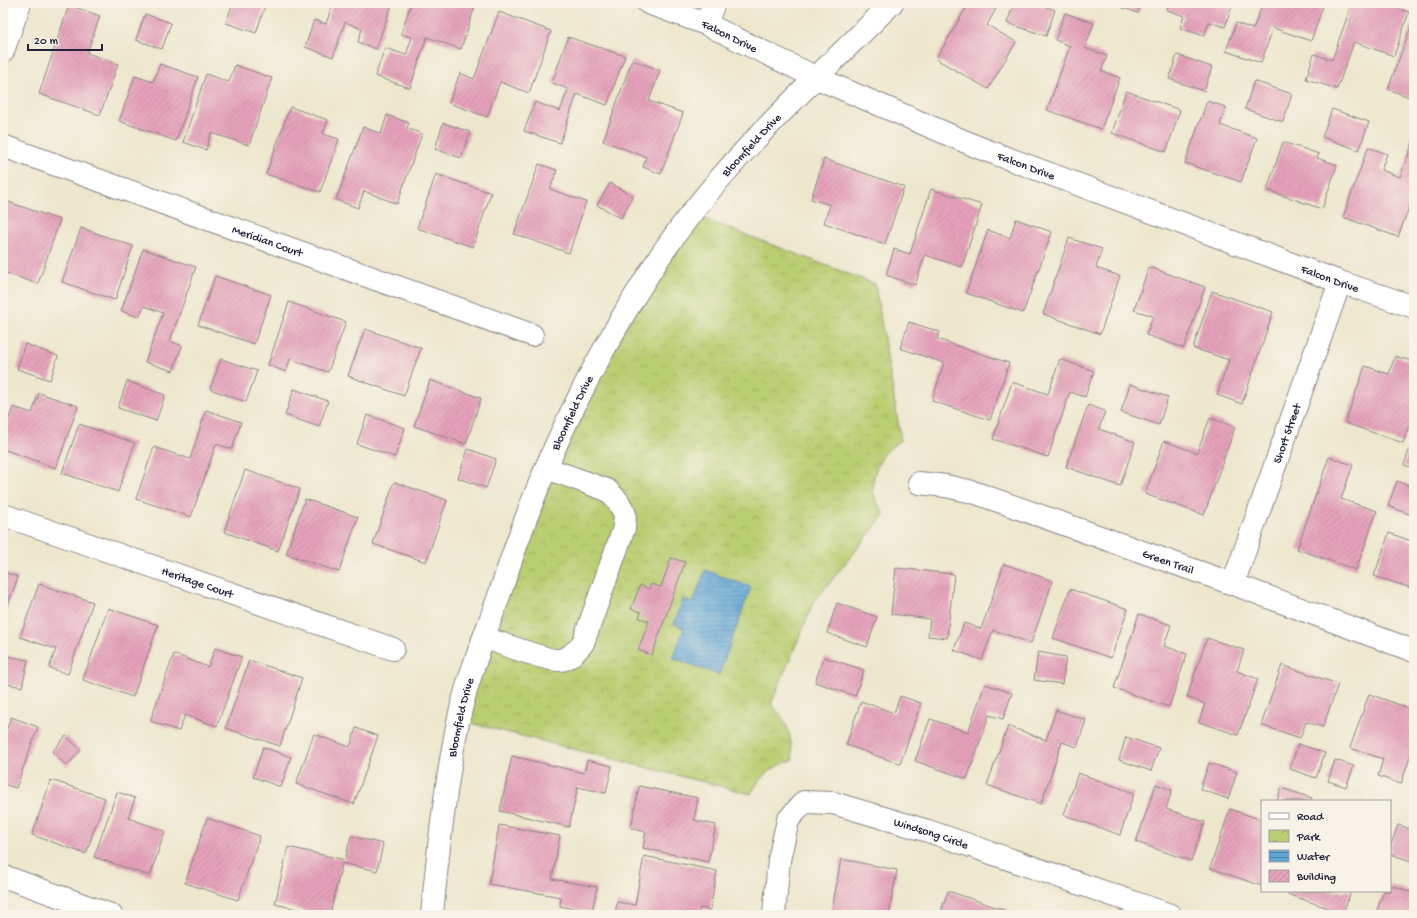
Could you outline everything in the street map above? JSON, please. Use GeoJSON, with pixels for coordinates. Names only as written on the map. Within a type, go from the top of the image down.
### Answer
{"type":"FeatureCollection","features":[{"type":"Feature","properties":{"kind":"street"},"geometry":{"type":"LineString","coordinates":[[3,52],[20,3]]}},
{"type":"Feature","properties":{"kind":"street","name":"Falcon Drive"},"geometry":{"type":"LineString","coordinates":[[648,3],[706,24],[817,78],[980,148],[1340,282],[1414,307]]}},
{"type":"Feature","properties":{"kind":"street"},"geometry":{"type":"LineString","coordinates":[[706,24],[714,3]]}},
{"type":"Feature","properties":{"kind":"street","name":"Bloomfield Drive"},"geometry":{"type":"LineString","coordinates":[[432,915],[438,848],[448,778],[457,727],[471,678],[525,520],[546,468],[587,379],[645,279],[691,214],[738,158],[776,118],[892,3]]}},
{"type":"Feature","properties":{"kind":"street","name":"Meridian Court"},"geometry":{"type":"LineString","coordinates":[[3,146],[532,335]]}},
{"type":"Feature","properties":{"kind":"street","name":"Short Street"},"geometry":{"type":"LineString","coordinates":[[1233,584],[1340,282]]}},
{"type":"Feature","properties":{"kind":"street"},"geometry":{"type":"LineString","coordinates":[[484,638],[546,658],[560,660],[572,654],[582,643],[596,607],[624,528],[625,514],[618,501],[607,490],[546,468]]}},
{"type":"Feature","properties":{"kind":"street","name":"Green Trail"},"geometry":{"type":"LineString","coordinates":[[919,483],[946,486],[973,492],[1233,584],[1414,651]]}},
{"type":"Feature","properties":{"kind":"street","name":"Heritage Court"},"geometry":{"type":"LineString","coordinates":[[3,515],[393,649]]}},
{"type":"Feature","properties":{"kind":"street","name":"Windsong Circle"},"geometry":{"type":"LineString","coordinates":[[774,915],[779,860],[788,820],[804,802],[833,803],[928,831],[1170,915]]}},
{"type":"Feature","properties":{"kind":"street"},"geometry":{"type":"LineString","coordinates":[[3,876],[112,915]]}},
{"type":"Feature","properties":{"kind":"green space"},"geometry":{"type":"Polygon","coordinates":[[[691,214],[875,284],[901,440],[882,457],[873,481],[875,498],[885,514],[814,602],[771,704],[786,724],[790,736],[793,760],[779,765],[768,772],[751,794],[459,720],[546,468],[691,214]]]}},
{"type":"Feature","properties":{"kind":"water"},"geometry":{"type":"Polygon","coordinates":[[[705,570],[751,587],[719,675],[673,658],[684,628],[674,624],[683,599],[693,603],[705,570]]]}},
{"type":"Feature","properties":{"kind":"building"},"geometry":{"type":"Polygon","coordinates":[[[233,3],[266,3],[256,33],[226,23],[233,3]]]}},
{"type":"Feature","properties":{"kind":"building"},"geometry":{"type":"Polygon","coordinates":[[[333,3],[392,3],[376,49],[358,42],[362,29],[345,22],[333,57],[305,47],[314,20],[326,24],[333,3]]]}},
{"type":"Feature","properties":{"kind":"building"},"geometry":{"type":"Polygon","coordinates":[[[411,3],[476,3],[461,49],[427,37],[410,88],[375,76],[385,48],[406,55],[412,37],[401,34],[411,3]]]}},
{"type":"Feature","properties":{"kind":"building"},"geometry":{"type":"Polygon","coordinates":[[[969,3],[985,3],[996,9],[987,25],[1016,42],[988,89],[936,59],[969,3]]]}},
{"type":"Feature","properties":{"kind":"building"},"geometry":{"type":"Polygon","coordinates":[[[1014,3],[1035,3],[1055,10],[1046,36],[1007,23],[1014,3]]]}},
{"type":"Feature","properties":{"kind":"building"},"geometry":{"type":"Polygon","coordinates":[[[1109,3],[1142,3],[1138,13],[1109,3]]]}},
{"type":"Feature","properties":{"kind":"building"},"geometry":{"type":"Polygon","coordinates":[[[1169,3],[1233,3],[1225,27],[1209,22],[1204,36],[1180,28],[1184,16],[1167,10],[1169,3]]]}},
{"type":"Feature","properties":{"kind":"building"},"geometry":{"type":"Polygon","coordinates":[[[1263,3],[1324,3],[1311,41],[1273,28],[1261,63],[1226,51],[1236,23],[1253,29],[1263,3]]]}},
{"type":"Feature","properties":{"kind":"building"},"geometry":{"type":"Polygon","coordinates":[[[1352,3],[1381,3],[1409,12],[1394,56],[1354,42],[1337,89],[1306,79],[1314,54],[1332,60],[1352,3]]]}},
{"type":"Feature","properties":{"kind":"building"},"geometry":{"type":"Polygon","coordinates":[[[69,5],[100,16],[87,53],[118,64],[100,115],[39,94],[69,5]]]}},
{"type":"Feature","properties":{"kind":"building"},"geometry":{"type":"Polygon","coordinates":[[[499,12],[551,31],[529,93],[500,82],[487,117],[449,103],[460,73],[474,79],[499,12]]]}},
{"type":"Feature","properties":{"kind":"building"},"geometry":{"type":"Polygon","coordinates":[[[1065,13],[1094,23],[1085,48],[1107,56],[1101,71],[1120,78],[1101,129],[1047,110],[1070,46],[1055,40],[1065,13]]]}},
{"type":"Feature","properties":{"kind":"building"},"geometry":{"type":"Polygon","coordinates":[[[145,14],[171,23],[162,49],[136,40],[145,14]]]}},
{"type":"Feature","properties":{"kind":"building"},"geometry":{"type":"Polygon","coordinates":[[[1414,18],[1414,99],[1388,89],[1414,18]]]}},
{"type":"Feature","properties":{"kind":"building"},"geometry":{"type":"Polygon","coordinates":[[[568,37],[625,56],[607,105],[577,94],[560,143],[524,131],[535,102],[560,111],[568,89],[552,83],[568,37]]]}},
{"type":"Feature","properties":{"kind":"building"},"geometry":{"type":"Polygon","coordinates":[[[1177,55],[1212,67],[1204,91],[1169,79],[1177,55]]]}},
{"type":"Feature","properties":{"kind":"building"},"geometry":{"type":"Polygon","coordinates":[[[632,60],[660,70],[649,101],[683,113],[661,174],[643,167],[646,157],[603,141],[632,60]]]}},
{"type":"Feature","properties":{"kind":"building"},"geometry":{"type":"Polygon","coordinates":[[[160,64],[198,77],[176,141],[119,121],[135,76],[153,82],[160,64]]]}},
{"type":"Feature","properties":{"kind":"building"},"geometry":{"type":"Polygon","coordinates":[[[235,65],[272,78],[249,145],[211,133],[206,150],[183,142],[206,74],[229,82],[235,65]]]}},
{"type":"Feature","properties":{"kind":"building"},"geometry":{"type":"Polygon","coordinates":[[[1254,81],[1292,94],[1283,122],[1245,109],[1254,81]]]}},
{"type":"Feature","properties":{"kind":"building"},"geometry":{"type":"Polygon","coordinates":[[[1126,91],[1180,110],[1166,152],[1112,133],[1126,91]]]}},
{"type":"Feature","properties":{"kind":"building"},"geometry":{"type":"Polygon","coordinates":[[[1207,101],[1226,107],[1220,125],[1257,138],[1241,182],[1185,163],[1207,101]]]}},
{"type":"Feature","properties":{"kind":"building"},"geometry":{"type":"Polygon","coordinates":[[[290,107],[328,120],[323,134],[339,139],[320,192],[266,174],[290,107]]]}},
{"type":"Feature","properties":{"kind":"building"},"geometry":{"type":"Polygon","coordinates":[[[1332,109],[1369,122],[1359,150],[1322,137],[1332,109]]]}},
{"type":"Feature","properties":{"kind":"building"},"geometry":{"type":"Polygon","coordinates":[[[387,115],[409,123],[407,128],[422,134],[397,204],[364,191],[358,208],[336,200],[363,127],[381,134],[387,115]]]}},
{"type":"Feature","properties":{"kind":"building"},"geometry":{"type":"Polygon","coordinates":[[[443,123],[470,132],[461,158],[435,149],[443,123]]]}},
{"type":"Feature","properties":{"kind":"building"},"geometry":{"type":"Polygon","coordinates":[[[1414,139],[1414,194],[1398,237],[1343,217],[1368,147],[1387,154],[1381,170],[1400,177],[1414,139]]]}},
{"type":"Feature","properties":{"kind":"building"},"geometry":{"type":"Polygon","coordinates":[[[1283,142],[1319,154],[1317,158],[1337,165],[1322,209],[1267,190],[1283,142]]]}},
{"type":"Feature","properties":{"kind":"building"},"geometry":{"type":"Polygon","coordinates":[[[824,159],[904,187],[885,244],[824,223],[830,205],[811,199],[824,159]]]}},
{"type":"Feature","properties":{"kind":"building"},"geometry":{"type":"Polygon","coordinates":[[[539,164],[557,170],[550,189],[586,202],[569,253],[514,234],[539,164]]]}},
{"type":"Feature","properties":{"kind":"building"},"geometry":{"type":"Polygon","coordinates":[[[436,174],[491,193],[473,247],[417,228],[436,174]]]}},
{"type":"Feature","properties":{"kind":"building"},"geometry":{"type":"Polygon","coordinates":[[[610,183],[633,196],[621,218],[597,205],[610,183]]]}},
{"type":"Feature","properties":{"kind":"building"},"geometry":{"type":"Polygon","coordinates":[[[931,189],[982,205],[962,267],[925,255],[915,285],[886,275],[894,249],[910,254],[931,189]]]}},
{"type":"Feature","properties":{"kind":"building"},"geometry":{"type":"Polygon","coordinates":[[[3,200],[60,220],[38,284],[3,272],[3,200]]]}},
{"type":"Feature","properties":{"kind":"building"},"geometry":{"type":"Polygon","coordinates":[[[1016,219],[1052,232],[1023,313],[966,293],[988,230],[1010,238],[1016,219]]]}},
{"type":"Feature","properties":{"kind":"building"},"geometry":{"type":"Polygon","coordinates":[[[81,228],[133,246],[115,300],[62,282],[81,228]]]}},
{"type":"Feature","properties":{"kind":"building"},"geometry":{"type":"Polygon","coordinates":[[[1069,238],[1102,249],[1096,268],[1120,276],[1100,334],[1043,314],[1069,238]]]}},
{"type":"Feature","properties":{"kind":"building"},"geometry":{"type":"Polygon","coordinates":[[[143,249],[196,267],[170,341],[182,346],[173,371],[145,362],[163,313],[144,306],[139,317],[121,311],[143,249]]]}},
{"type":"Feature","properties":{"kind":"building"},"geometry":{"type":"Polygon","coordinates":[[[1149,267],[1205,287],[1184,348],[1146,335],[1153,316],[1134,310],[1149,267]]]}},
{"type":"Feature","properties":{"kind":"building"},"geometry":{"type":"Polygon","coordinates":[[[215,276],[271,295],[254,344],[198,325],[215,276]]]}},
{"type":"Feature","properties":{"kind":"building"},"geometry":{"type":"Polygon","coordinates":[[[1212,291],[1273,312],[1242,404],[1217,395],[1229,360],[1193,348],[1212,291]]]}},
{"type":"Feature","properties":{"kind":"building"},"geometry":{"type":"Polygon","coordinates":[[[289,302],[346,322],[328,372],[290,359],[286,372],[268,365],[289,302]]]}},
{"type":"Feature","properties":{"kind":"building"},"geometry":{"type":"Polygon","coordinates":[[[909,322],[940,332],[937,339],[1009,363],[990,420],[932,401],[944,363],[900,348],[909,322]]]}},
{"type":"Feature","properties":{"kind":"building"},"geometry":{"type":"Polygon","coordinates":[[[365,329],[421,348],[404,396],[348,376],[365,329]]]}},
{"type":"Feature","properties":{"kind":"building"},"geometry":{"type":"Polygon","coordinates":[[[25,344],[58,356],[50,380],[17,369],[25,344]]]}},
{"type":"Feature","properties":{"kind":"building"},"geometry":{"type":"Polygon","coordinates":[[[1395,356],[1414,362],[1414,411],[1403,443],[1345,423],[1365,366],[1389,374],[1395,356]]]}},
{"type":"Feature","properties":{"kind":"building"},"geometry":{"type":"Polygon","coordinates":[[[221,359],[257,371],[246,402],[210,389],[221,359]]]}},
{"type":"Feature","properties":{"kind":"building"},"geometry":{"type":"Polygon","coordinates":[[[1060,359],[1094,371],[1085,397],[1070,392],[1048,457],[993,439],[1012,382],[1048,394],[1060,359]]]}},
{"type":"Feature","properties":{"kind":"building"},"geometry":{"type":"Polygon","coordinates":[[[430,380],[481,398],[466,444],[414,426],[430,380]]]}},
{"type":"Feature","properties":{"kind":"building"},"geometry":{"type":"Polygon","coordinates":[[[127,381],[165,395],[156,421],[118,408],[127,381]]]}},
{"type":"Feature","properties":{"kind":"building"},"geometry":{"type":"Polygon","coordinates":[[[1130,384],[1168,397],[1159,425],[1121,412],[1130,384]]]}},
{"type":"Feature","properties":{"kind":"building"},"geometry":{"type":"Polygon","coordinates":[[[294,389],[328,401],[319,427],[285,415],[294,389]]]}},
{"type":"Feature","properties":{"kind":"building"},"geometry":{"type":"Polygon","coordinates":[[[39,393],[78,406],[56,468],[3,449],[3,436],[13,407],[32,413],[39,393]]]}},
{"type":"Feature","properties":{"kind":"building"},"geometry":{"type":"Polygon","coordinates":[[[1088,405],[1105,411],[1099,429],[1135,442],[1120,486],[1066,467],[1088,405]]]}},
{"type":"Feature","properties":{"kind":"building"},"geometry":{"type":"Polygon","coordinates":[[[206,410],[241,422],[232,449],[216,444],[191,517],[136,499],[154,447],[190,459],[206,410]]]}},
{"type":"Feature","properties":{"kind":"building"},"geometry":{"type":"Polygon","coordinates":[[[367,415],[405,428],[395,457],[357,444],[367,415]]]}},
{"type":"Feature","properties":{"kind":"building"},"geometry":{"type":"Polygon","coordinates":[[[1210,418],[1235,427],[1204,515],[1145,494],[1164,441],[1197,453],[1210,418]]]}},
{"type":"Feature","properties":{"kind":"building"},"geometry":{"type":"Polygon","coordinates":[[[79,424],[135,443],[118,492],[62,473],[79,424]]]}},
{"type":"Feature","properties":{"kind":"building"},"geometry":{"type":"Polygon","coordinates":[[[1414,436],[1414,468],[1404,465],[1414,436]]]}},
{"type":"Feature","properties":{"kind":"building"},"geometry":{"type":"Polygon","coordinates":[[[468,449],[496,459],[486,488],[458,478],[468,449]]]}},
{"type":"Feature","properties":{"kind":"building"},"geometry":{"type":"Polygon","coordinates":[[[1329,457],[1353,465],[1341,499],[1377,511],[1356,570],[1297,549],[1329,457]]]}},
{"type":"Feature","properties":{"kind":"building"},"geometry":{"type":"Polygon","coordinates":[[[245,470],[300,489],[278,551],[224,532],[245,470]]]}},
{"type":"Feature","properties":{"kind":"building"},"geometry":{"type":"Polygon","coordinates":[[[1397,481],[1414,487],[1414,516],[1388,506],[1397,481]]]}},
{"type":"Feature","properties":{"kind":"building"},"geometry":{"type":"Polygon","coordinates":[[[394,482],[447,500],[426,562],[373,544],[394,482]]]}},
{"type":"Feature","properties":{"kind":"building"},"geometry":{"type":"Polygon","coordinates":[[[305,499],[358,517],[339,572],[286,554],[305,499]]]}},
{"type":"Feature","properties":{"kind":"building"},"geometry":{"type":"Polygon","coordinates":[[[1389,533],[1414,542],[1414,589],[1374,576],[1389,533]]]}},
{"type":"Feature","properties":{"kind":"building"},"geometry":{"type":"Polygon","coordinates":[[[671,558],[685,562],[652,655],[638,650],[649,621],[639,618],[641,612],[631,609],[640,585],[649,589],[651,584],[661,587],[671,558]]]}},
{"type":"Feature","properties":{"kind":"building"},"geometry":{"type":"Polygon","coordinates":[[[1004,564],[1053,581],[1031,643],[993,630],[982,660],[954,650],[964,623],[981,629],[1004,564]]]}},
{"type":"Feature","properties":{"kind":"building"},"geometry":{"type":"Polygon","coordinates":[[[896,568],[954,574],[947,638],[928,636],[930,619],[891,614],[896,568]]]}},
{"type":"Feature","properties":{"kind":"building"},"geometry":{"type":"Polygon","coordinates":[[[3,572],[18,577],[3,618],[3,572]]]}},
{"type":"Feature","properties":{"kind":"building"},"geometry":{"type":"Polygon","coordinates":[[[39,584],[93,602],[68,674],[49,668],[56,649],[20,637],[39,584]]]}},
{"type":"Feature","properties":{"kind":"building"},"geometry":{"type":"Polygon","coordinates":[[[1070,589],[1128,609],[1111,658],[1053,638],[1070,589]]]}},
{"type":"Feature","properties":{"kind":"building"},"geometry":{"type":"Polygon","coordinates":[[[837,603],[877,617],[867,647],[827,633],[837,603]]]}},
{"type":"Feature","properties":{"kind":"building"},"geometry":{"type":"Polygon","coordinates":[[[108,608],[158,625],[133,697],[83,680],[108,608]]]}},
{"type":"Feature","properties":{"kind":"building"},"geometry":{"type":"Polygon","coordinates":[[[1139,614],[1171,625],[1164,646],[1187,654],[1169,707],[1114,688],[1139,614]]]}},
{"type":"Feature","properties":{"kind":"building"},"geometry":{"type":"Polygon","coordinates":[[[1207,638],[1244,650],[1237,671],[1258,679],[1238,735],[1199,722],[1205,704],[1187,697],[1207,638]]]}},
{"type":"Feature","properties":{"kind":"building"},"geometry":{"type":"Polygon","coordinates":[[[215,648],[242,657],[217,726],[185,715],[179,731],[150,721],[174,654],[208,667],[215,648]]]}},
{"type":"Feature","properties":{"kind":"building"},"geometry":{"type":"Polygon","coordinates":[[[1038,652],[1066,657],[1062,684],[1034,680],[1038,652]]]}},
{"type":"Feature","properties":{"kind":"building"},"geometry":{"type":"Polygon","coordinates":[[[3,655],[28,660],[22,687],[3,683],[3,655]]]}},
{"type":"Feature","properties":{"kind":"building"},"geometry":{"type":"Polygon","coordinates":[[[824,657],[864,670],[855,696],[815,682],[824,657]]]}},
{"type":"Feature","properties":{"kind":"building"},"geometry":{"type":"Polygon","coordinates":[[[249,660],[302,678],[280,746],[226,728],[249,660]]]}},
{"type":"Feature","properties":{"kind":"building"},"geometry":{"type":"Polygon","coordinates":[[[1282,665],[1338,684],[1323,727],[1306,722],[1300,738],[1261,725],[1282,665]]]}},
{"type":"Feature","properties":{"kind":"building"},"geometry":{"type":"Polygon","coordinates":[[[985,684],[1012,693],[1003,719],[989,715],[967,779],[915,761],[930,719],[968,732],[985,684]]]}},
{"type":"Feature","properties":{"kind":"building"},"geometry":{"type":"Polygon","coordinates":[[[1369,694],[1414,710],[1414,745],[1401,784],[1378,776],[1383,759],[1350,748],[1369,694]]]}},
{"type":"Feature","properties":{"kind":"building"},"geometry":{"type":"Polygon","coordinates":[[[900,696],[921,703],[900,764],[846,745],[861,701],[894,713],[900,696]]]}},
{"type":"Feature","properties":{"kind":"building"},"geometry":{"type":"Polygon","coordinates":[[[1056,710],[1086,720],[1077,747],[1062,742],[1041,804],[987,785],[1008,726],[1046,740],[1056,710]]]}},
{"type":"Feature","properties":{"kind":"building"},"geometry":{"type":"Polygon","coordinates":[[[11,717],[38,727],[16,788],[3,784],[3,733],[5,734],[11,717]]]}},
{"type":"Feature","properties":{"kind":"building"},"geometry":{"type":"Polygon","coordinates":[[[356,728],[378,736],[354,804],[296,784],[314,734],[350,747],[356,728]]]}},
{"type":"Feature","properties":{"kind":"building"},"geometry":{"type":"Polygon","coordinates":[[[66,736],[81,750],[67,766],[52,752],[66,736]]]}},
{"type":"Feature","properties":{"kind":"building"},"geometry":{"type":"Polygon","coordinates":[[[1126,737],[1159,748],[1151,771],[1119,760],[1126,737]]]}},
{"type":"Feature","properties":{"kind":"building"},"geometry":{"type":"Polygon","coordinates":[[[1298,744],[1325,753],[1316,778],[1290,769],[1298,744]]]}},
{"type":"Feature","properties":{"kind":"building"},"geometry":{"type":"Polygon","coordinates":[[[263,747],[291,757],[281,787],[253,777],[263,747]]]}},
{"type":"Feature","properties":{"kind":"building"},"geometry":{"type":"Polygon","coordinates":[[[512,756],[584,773],[587,760],[612,766],[606,793],[578,787],[569,827],[500,811],[512,756]]]}},
{"type":"Feature","properties":{"kind":"building"},"geometry":{"type":"Polygon","coordinates":[[[1335,760],[1354,766],[1346,787],[1328,781],[1335,760]]]}},
{"type":"Feature","properties":{"kind":"building"},"geometry":{"type":"Polygon","coordinates":[[[1209,763],[1237,772],[1228,799],[1200,789],[1209,763]]]}},
{"type":"Feature","properties":{"kind":"building"},"geometry":{"type":"Polygon","coordinates":[[[1078,773],[1134,793],[1120,835],[1064,815],[1078,773]]]}},
{"type":"Feature","properties":{"kind":"building"},"geometry":{"type":"Polygon","coordinates":[[[51,780],[105,798],[86,854],[32,835],[51,780]]]}},
{"type":"Feature","properties":{"kind":"building"},"geometry":{"type":"Polygon","coordinates":[[[1156,784],[1172,790],[1166,809],[1205,822],[1191,861],[1136,842],[1156,784]]]}},
{"type":"Feature","properties":{"kind":"building"},"geometry":{"type":"Polygon","coordinates":[[[639,786],[698,798],[694,820],[716,825],[708,862],[643,848],[646,832],[631,828],[639,786]]]}},
{"type":"Feature","properties":{"kind":"building"},"geometry":{"type":"Polygon","coordinates":[[[1281,788],[1312,798],[1311,800],[1277,800],[1281,788]]]}},
{"type":"Feature","properties":{"kind":"building"},"geometry":{"type":"Polygon","coordinates":[[[117,792],[135,798],[128,818],[165,831],[150,876],[94,857],[117,792]]]}},
{"type":"Feature","properties":{"kind":"building"},"geometry":{"type":"Polygon","coordinates":[[[1230,809],[1261,820],[1261,886],[1210,868],[1230,809]]]}},
{"type":"Feature","properties":{"kind":"building"},"geometry":{"type":"Polygon","coordinates":[[[207,818],[260,836],[238,900],[185,883],[207,818]]]}},
{"type":"Feature","properties":{"kind":"building"},"geometry":{"type":"Polygon","coordinates":[[[499,825],[560,836],[552,879],[597,887],[592,912],[560,906],[561,897],[489,884],[499,825]]]}},
{"type":"Feature","properties":{"kind":"building"},"geometry":{"type":"Polygon","coordinates":[[[1398,825],[1414,830],[1414,862],[1391,854],[1391,844],[1398,825]]]}},
{"type":"Feature","properties":{"kind":"building"},"geometry":{"type":"Polygon","coordinates":[[[351,836],[383,844],[377,871],[342,863],[330,915],[322,915],[275,904],[288,847],[345,860],[351,836]]]}},
{"type":"Feature","properties":{"kind":"building"},"geometry":{"type":"Polygon","coordinates":[[[644,856],[717,871],[710,910],[700,908],[698,915],[615,915],[617,902],[635,905],[644,856]]]}},
{"type":"Feature","properties":{"kind":"building"},"geometry":{"type":"Polygon","coordinates":[[[841,859],[897,870],[889,915],[831,915],[841,859]]]}},
{"type":"Feature","properties":{"kind":"building"},"geometry":{"type":"Polygon","coordinates":[[[1391,885],[1414,893],[1414,915],[1375,915],[1384,892],[1391,892],[1391,885]]]}},
{"type":"Feature","properties":{"kind":"building"},"geometry":{"type":"Polygon","coordinates":[[[948,891],[1007,911],[1005,915],[940,915],[948,891]]]}},
{"type":"Feature","properties":{"kind":"building"},"geometry":{"type":"Polygon","coordinates":[[[1288,892],[1351,892],[1343,913],[1287,894],[1288,892]]]}}]}
